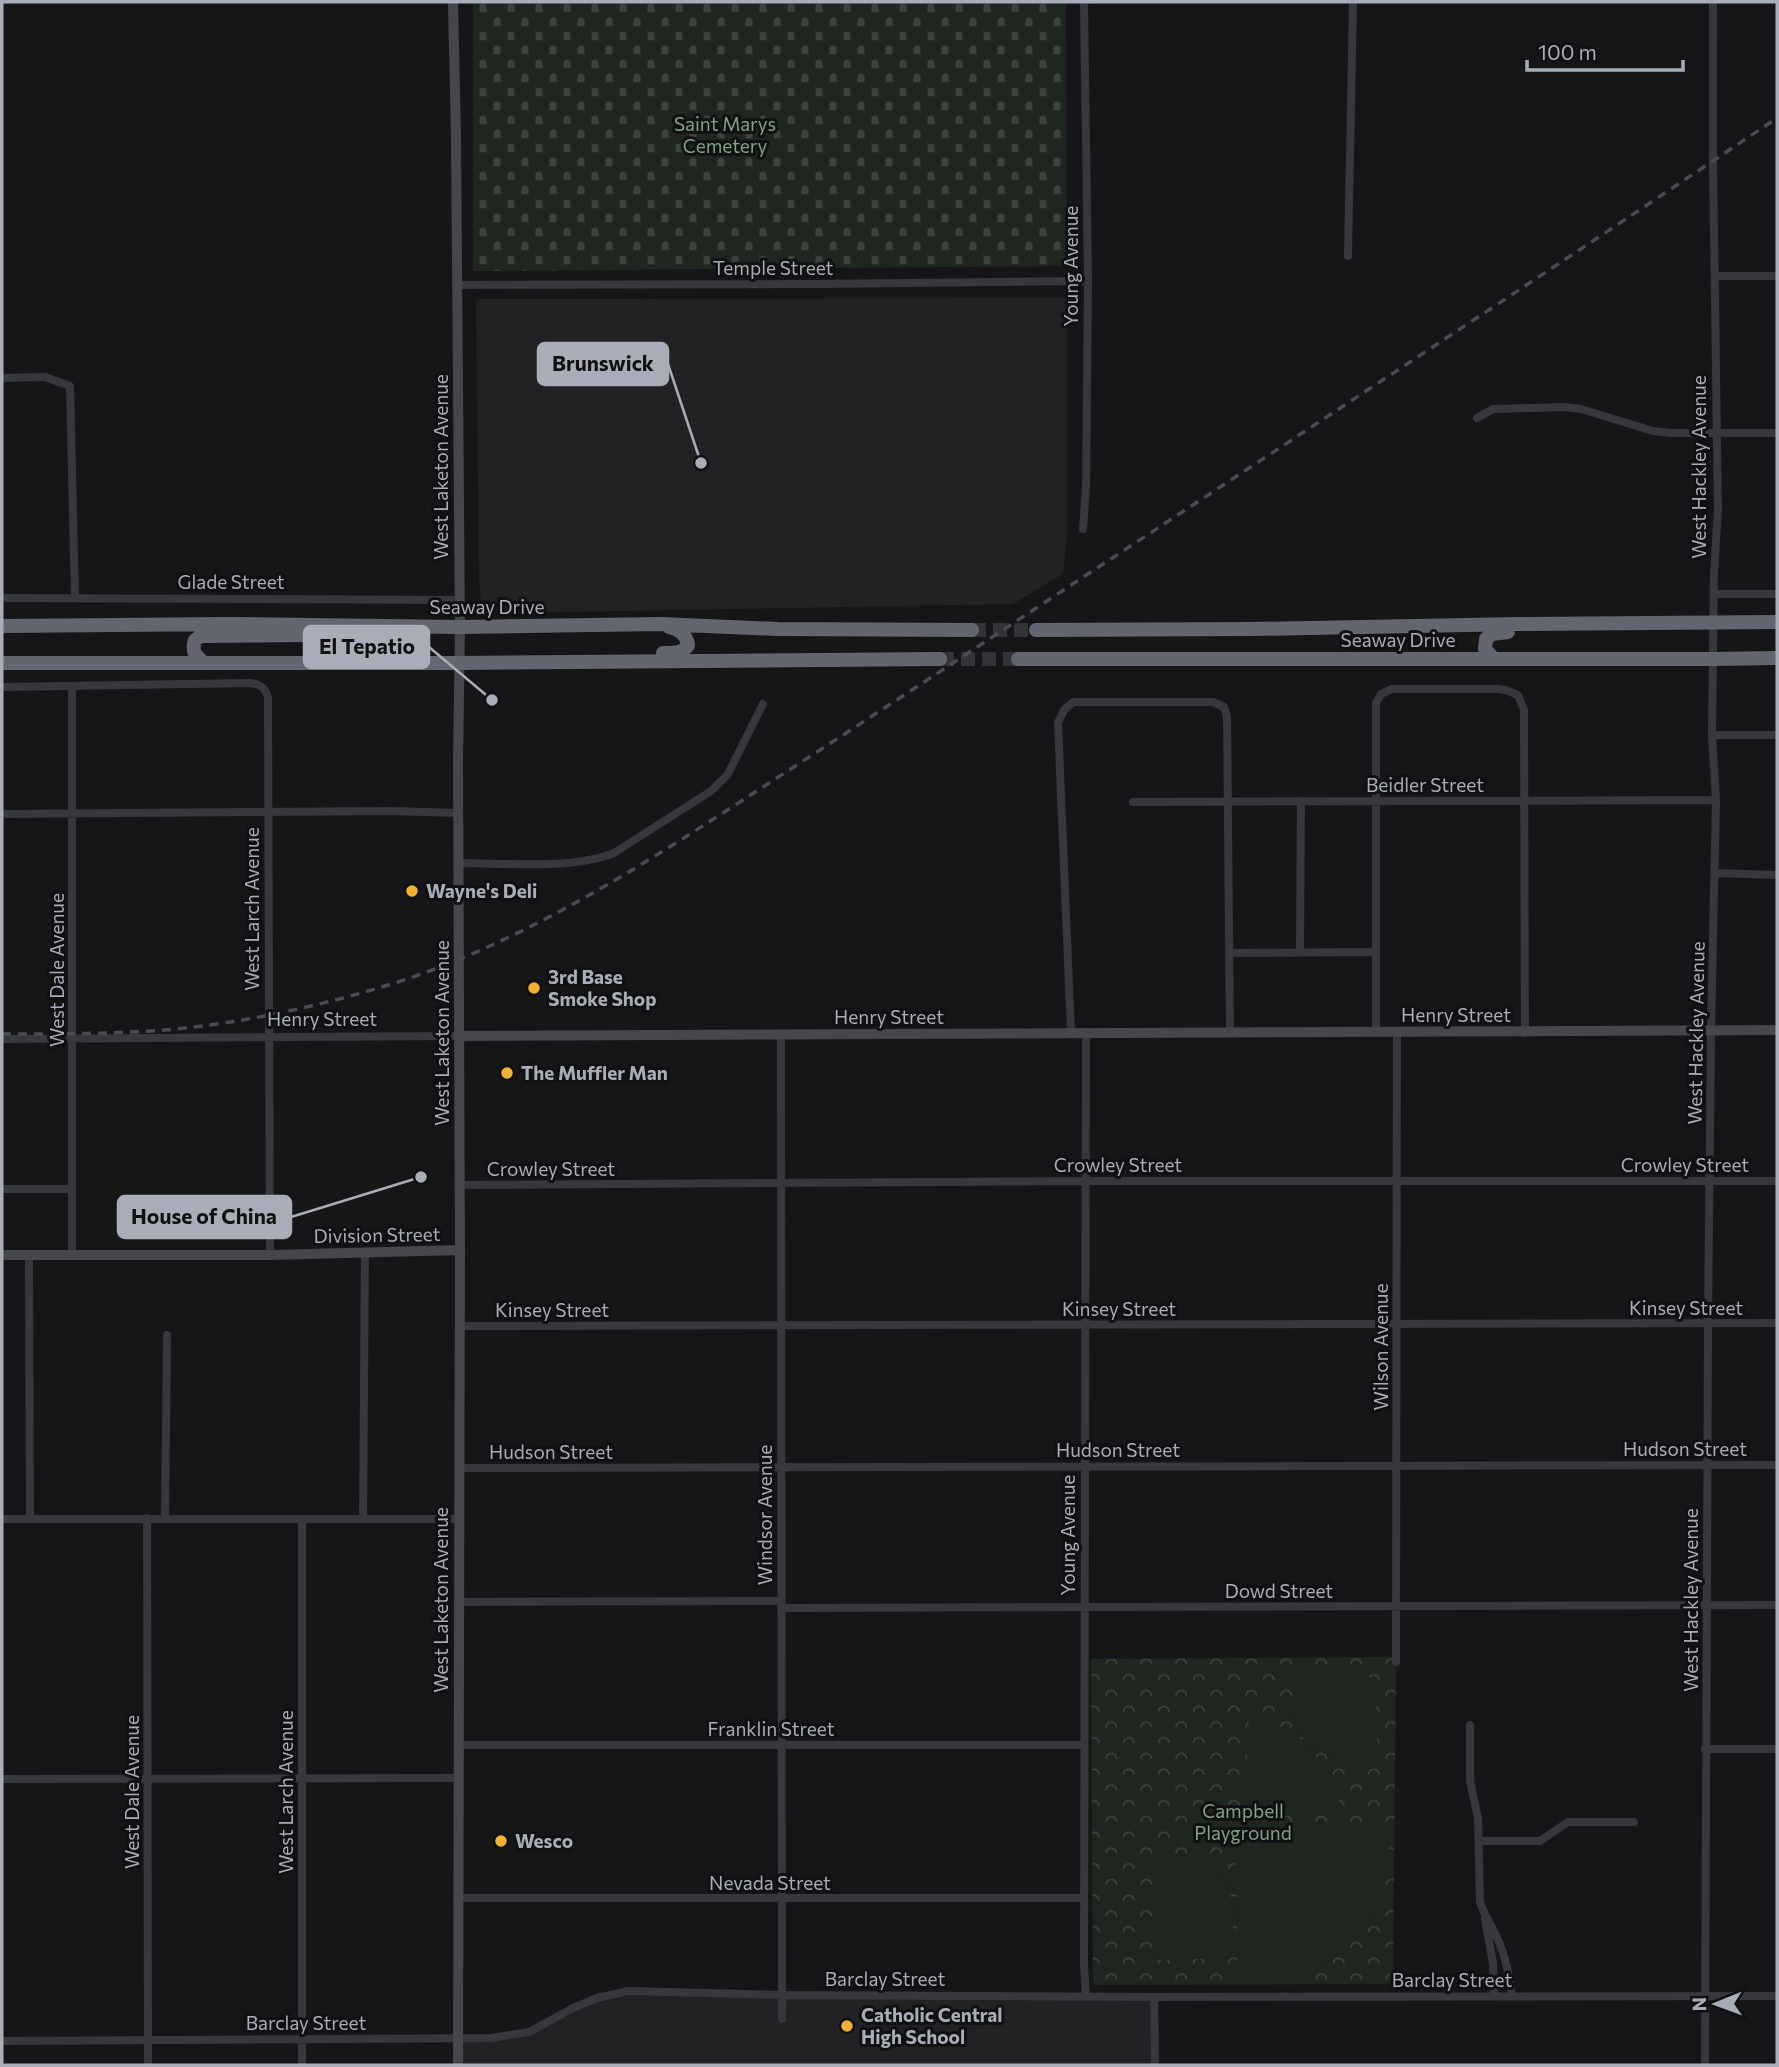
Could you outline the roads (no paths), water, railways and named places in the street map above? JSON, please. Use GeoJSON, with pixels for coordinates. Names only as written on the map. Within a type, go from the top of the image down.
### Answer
{"type":"FeatureCollection","features":[{"type":"Feature","properties":{"kind":"highway","name":"Seaway Drive"},"geometry":{"type":"LineString","coordinates":[[1035,630],[1777,622]]}},
{"type":"Feature","properties":{"kind":"highway"},"geometry":{"type":"LineString","coordinates":[[1493,658],[1486,653],[1485,642],[1492,634],[1500,632],[1676,630],[1691,623]]}},
{"type":"Feature","properties":{"kind":"highway","name":"Seaway Drive"},"geometry":{"type":"LineString","coordinates":[[2,626],[229,624],[460,627],[661,624],[778,629],[972,630]]}},
{"type":"Feature","properties":{"kind":"highway"},"geometry":{"type":"LineString","coordinates":[[485,663],[502,655],[654,653],[685,650],[688,645],[685,636],[674,628],[661,624]]}},
{"type":"Feature","properties":{"kind":"highway"},"geometry":{"type":"LineString","coordinates":[[205,663],[196,657],[193,649],[195,640],[205,635],[417,635],[434,626]]}},
{"type":"Feature","properties":{"kind":"highway"},"geometry":{"type":"LineString","coordinates":[[1739,658],[1777,649]]}},
{"type":"Feature","properties":{"kind":"highway","name":"Seaway Drive"},"geometry":{"type":"LineString","coordinates":[[1018,659],[1777,658]]}},
{"type":"Feature","properties":{"kind":"highway"},"geometry":{"type":"LineString","coordinates":[[2,663],[940,659]]}},
{"type":"Feature","properties":{"kind":"main road","name":"West Laketon Avenue"},"geometry":{"type":"LineString","coordinates":[[453,2],[460,600],[457,2065]]}},
{"type":"Feature","properties":{"kind":"main road","name":"Henry Street"},"geometry":{"type":"LineString","coordinates":[[460,1035],[1777,1030]]}},
{"type":"Feature","properties":{"kind":"main road","name":"Division Street"},"geometry":{"type":"LineString","coordinates":[[2,1255],[270,1255],[460,1250]]}},
{"type":"Feature","properties":{"kind":"street","name":"Young Avenue"},"geometry":{"type":"LineString","coordinates":[[1083,529],[1086,488],[1088,281],[1084,2]]}},
{"type":"Feature","properties":{"kind":"street"},"geometry":{"type":"LineString","coordinates":[[1348,256],[1353,2]]}},
{"type":"Feature","properties":{"kind":"street","name":"West Hackley Avenue"},"geometry":{"type":"LineString","coordinates":[[1705,2065],[1708,1324],[1716,800],[1712,735],[1717,514],[1713,2]]}},
{"type":"Feature","properties":{"kind":"street"},"geometry":{"type":"LineString","coordinates":[[1715,276],[1777,276]]}},
{"type":"Feature","properties":{"kind":"street","name":"Temple Street"},"geometry":{"type":"LineString","coordinates":[[457,285],[1088,281]]}},
{"type":"Feature","properties":{"kind":"street"},"geometry":{"type":"LineString","coordinates":[[2,378],[44,377],[70,386],[75,598]]}},
{"type":"Feature","properties":{"kind":"street"},"geometry":{"type":"LineString","coordinates":[[1477,418],[1493,409],[1564,407],[1671,433],[1777,433]]}},
{"type":"Feature","properties":{"kind":"street"},"geometry":{"type":"LineString","coordinates":[[1714,594],[1777,594]]}},
{"type":"Feature","properties":{"kind":"street","name":"Glade Street"},"geometry":{"type":"LineString","coordinates":[[2,598],[460,600]]}},
{"type":"Feature","properties":{"kind":"street","name":"West Larch Avenue"},"geometry":{"type":"LineString","coordinates":[[72,686],[250,683],[261,686],[268,698],[270,1255]]}},
{"type":"Feature","properties":{"kind":"street"},"geometry":{"type":"LineString","coordinates":[[2,687],[72,686]]}},
{"type":"Feature","properties":{"kind":"street","name":"West Dale Avenue"},"geometry":{"type":"LineString","coordinates":[[72,686],[72,1254]]}},
{"type":"Feature","properties":{"kind":"street"},"geometry":{"type":"LineString","coordinates":[[1376,1032],[1375,708],[1381,694],[1392,689],[1498,689],[1512,691],[1518,695],[1524,710],[1525,1032]]}},
{"type":"Feature","properties":{"kind":"street"},"geometry":{"type":"LineString","coordinates":[[1071,1033],[1058,723],[1064,710],[1073,702],[1213,702],[1224,707],[1227,717],[1230,1032]]}},
{"type":"Feature","properties":{"kind":"street"},"geometry":{"type":"LineString","coordinates":[[459,863],[568,863],[601,858],[614,853],[711,791],[728,774],[763,704]]}},
{"type":"Feature","properties":{"kind":"street"},"geometry":{"type":"LineString","coordinates":[[1712,735],[1777,735]]}},
{"type":"Feature","properties":{"kind":"street","name":"Beidler Street"},"geometry":{"type":"LineString","coordinates":[[1133,802],[1716,800]]}},
{"type":"Feature","properties":{"kind":"street"},"geometry":{"type":"LineString","coordinates":[[1300,952],[1301,801]]}},
{"type":"Feature","properties":{"kind":"street"},"geometry":{"type":"LineString","coordinates":[[2,814],[459,813]]}},
{"type":"Feature","properties":{"kind":"street"},"geometry":{"type":"LineString","coordinates":[[1714,873],[1777,875]]}},
{"type":"Feature","properties":{"kind":"street"},"geometry":{"type":"LineString","coordinates":[[1229,954],[1376,952]]}},
{"type":"Feature","properties":{"kind":"street","name":"Young Avenue"},"geometry":{"type":"LineString","coordinates":[[1086,1032],[1083,1965],[1086,1996]]}},
{"type":"Feature","properties":{"kind":"street","name":"Wilson Avenue"},"geometry":{"type":"LineString","coordinates":[[1396,1662],[1397,1033]]}},
{"type":"Feature","properties":{"kind":"street","name":"Henry Street"},"geometry":{"type":"LineString","coordinates":[[2,1039],[460,1035]]}},
{"type":"Feature","properties":{"kind":"street","name":"Windsor Avenue"},"geometry":{"type":"LineString","coordinates":[[781,1035],[782,2019]]}},
{"type":"Feature","properties":{"kind":"street","name":"Crowley Street"},"geometry":{"type":"LineString","coordinates":[[459,1185],[1777,1181]]}},
{"type":"Feature","properties":{"kind":"street"},"geometry":{"type":"LineString","coordinates":[[2,1189],[72,1189]]}},
{"type":"Feature","properties":{"kind":"street"},"geometry":{"type":"LineString","coordinates":[[363,1518],[365,1253]]}},
{"type":"Feature","properties":{"kind":"street"},"geometry":{"type":"LineString","coordinates":[[29,1255],[30,1519]]}},
{"type":"Feature","properties":{"kind":"street","name":"Kinsey Street"},"geometry":{"type":"LineString","coordinates":[[460,1326],[1777,1323]]}},
{"type":"Feature","properties":{"kind":"street"},"geometry":{"type":"LineString","coordinates":[[165,1513],[167,1335]]}},
{"type":"Feature","properties":{"kind":"street","name":"Hudson Street"},"geometry":{"type":"LineString","coordinates":[[458,1468],[1777,1465]]}},
{"type":"Feature","properties":{"kind":"street"},"geometry":{"type":"LineString","coordinates":[[2,1518],[147,1518],[165,1513],[302,1519],[458,1519]]}},
{"type":"Feature","properties":{"kind":"street","name":"West Dale Avenue"},"geometry":{"type":"LineString","coordinates":[[147,1518],[148,2065]]}},
{"type":"Feature","properties":{"kind":"street","name":"West Larch Avenue"},"geometry":{"type":"LineString","coordinates":[[302,1519],[302,2065]]}},
{"type":"Feature","properties":{"kind":"street","name":"Dowd Street"},"geometry":{"type":"LineString","coordinates":[[458,1602],[1084,1607],[1777,1605]]}},
{"type":"Feature","properties":{"kind":"street"},"geometry":{"type":"LineString","coordinates":[[1470,1725],[1470,1781],[1480,1841],[1480,1902],[1493,1963],[1494,1996]]}},
{"type":"Feature","properties":{"kind":"street","name":"Franklin Street"},"geometry":{"type":"LineString","coordinates":[[458,1745],[1084,1745]]}},
{"type":"Feature","properties":{"kind":"street"},"geometry":{"type":"LineString","coordinates":[[1705,1749],[1777,1749]]}},
{"type":"Feature","properties":{"kind":"street"},"geometry":{"type":"LineString","coordinates":[[2,1779],[457,1778]]}},
{"type":"Feature","properties":{"kind":"street"},"geometry":{"type":"LineString","coordinates":[[1480,1841],[1540,1841],[1568,1822],[1634,1822]]}},
{"type":"Feature","properties":{"kind":"street","name":"Nevada Street"},"geometry":{"type":"LineString","coordinates":[[457,1898],[1084,1898]]}},
{"type":"Feature","properties":{"kind":"street"},"geometry":{"type":"LineString","coordinates":[[1484,1916],[1506,1961],[1512,1996]]}},
{"type":"Feature","properties":{"kind":"street","name":"Barclay Street"},"geometry":{"type":"LineString","coordinates":[[2,2041],[491,2038],[529,2032],[597,1998],[628,1992],[1154,1997],[1777,1996]]}},
{"type":"Feature","properties":{"kind":"street"},"geometry":{"type":"LineString","coordinates":[[1154,1997],[1155,2065]]}},
{"type":"Feature","properties":{"kind":"tunnel"},"geometry":{"type":"LineString","coordinates":[[972,630],[1036,630]]}},
{"type":"Feature","properties":{"kind":"tunnel"},"geometry":{"type":"LineString","coordinates":[[940,659],[1018,659]]}},
{"type":"Feature","properties":{"kind":"railway"},"geometry":{"type":"LineString","coordinates":[[2,1034],[165,1030],[276,1014],[385,986],[433,969],[481,950],[572,905],[660,853],[912,690],[1777,118]]}},
{"type":"Feature","properties":{"kind":"place","name":"Brunswick"},"geometry":{"type":"Point","coordinates":[701,463]}},
{"type":"Feature","properties":{"kind":"place","name":"El Tepatio"},"geometry":{"type":"Point","coordinates":[492,700]}},
{"type":"Feature","properties":{"kind":"place","name":"Wayne's Deli"},"geometry":{"type":"Point","coordinates":[412,891]}},
{"type":"Feature","properties":{"kind":"place","name":"3rd Base Smoke Shop"},"geometry":{"type":"Point","coordinates":[534,988]}},
{"type":"Feature","properties":{"kind":"place","name":"The Muffler Man"},"geometry":{"type":"Point","coordinates":[507,1073]}},
{"type":"Feature","properties":{"kind":"place","name":"House of China"},"geometry":{"type":"Point","coordinates":[421,1177]}},
{"type":"Feature","properties":{"kind":"place","name":"Wesco"},"geometry":{"type":"Point","coordinates":[501,1841]}},
{"type":"Feature","properties":{"kind":"place","name":"Catholic Central High School"},"geometry":{"type":"Point","coordinates":[847,2026]}},
{"type":"Feature","properties":{"kind":"park label","name":"Saint Marys Cemetery"},"geometry":{"type":"Point","coordinates":[725,135]}},
{"type":"Feature","properties":{"kind":"park label","name":"Campbell Playground"},"geometry":{"type":"Point","coordinates":[1243,1822]}}]}
